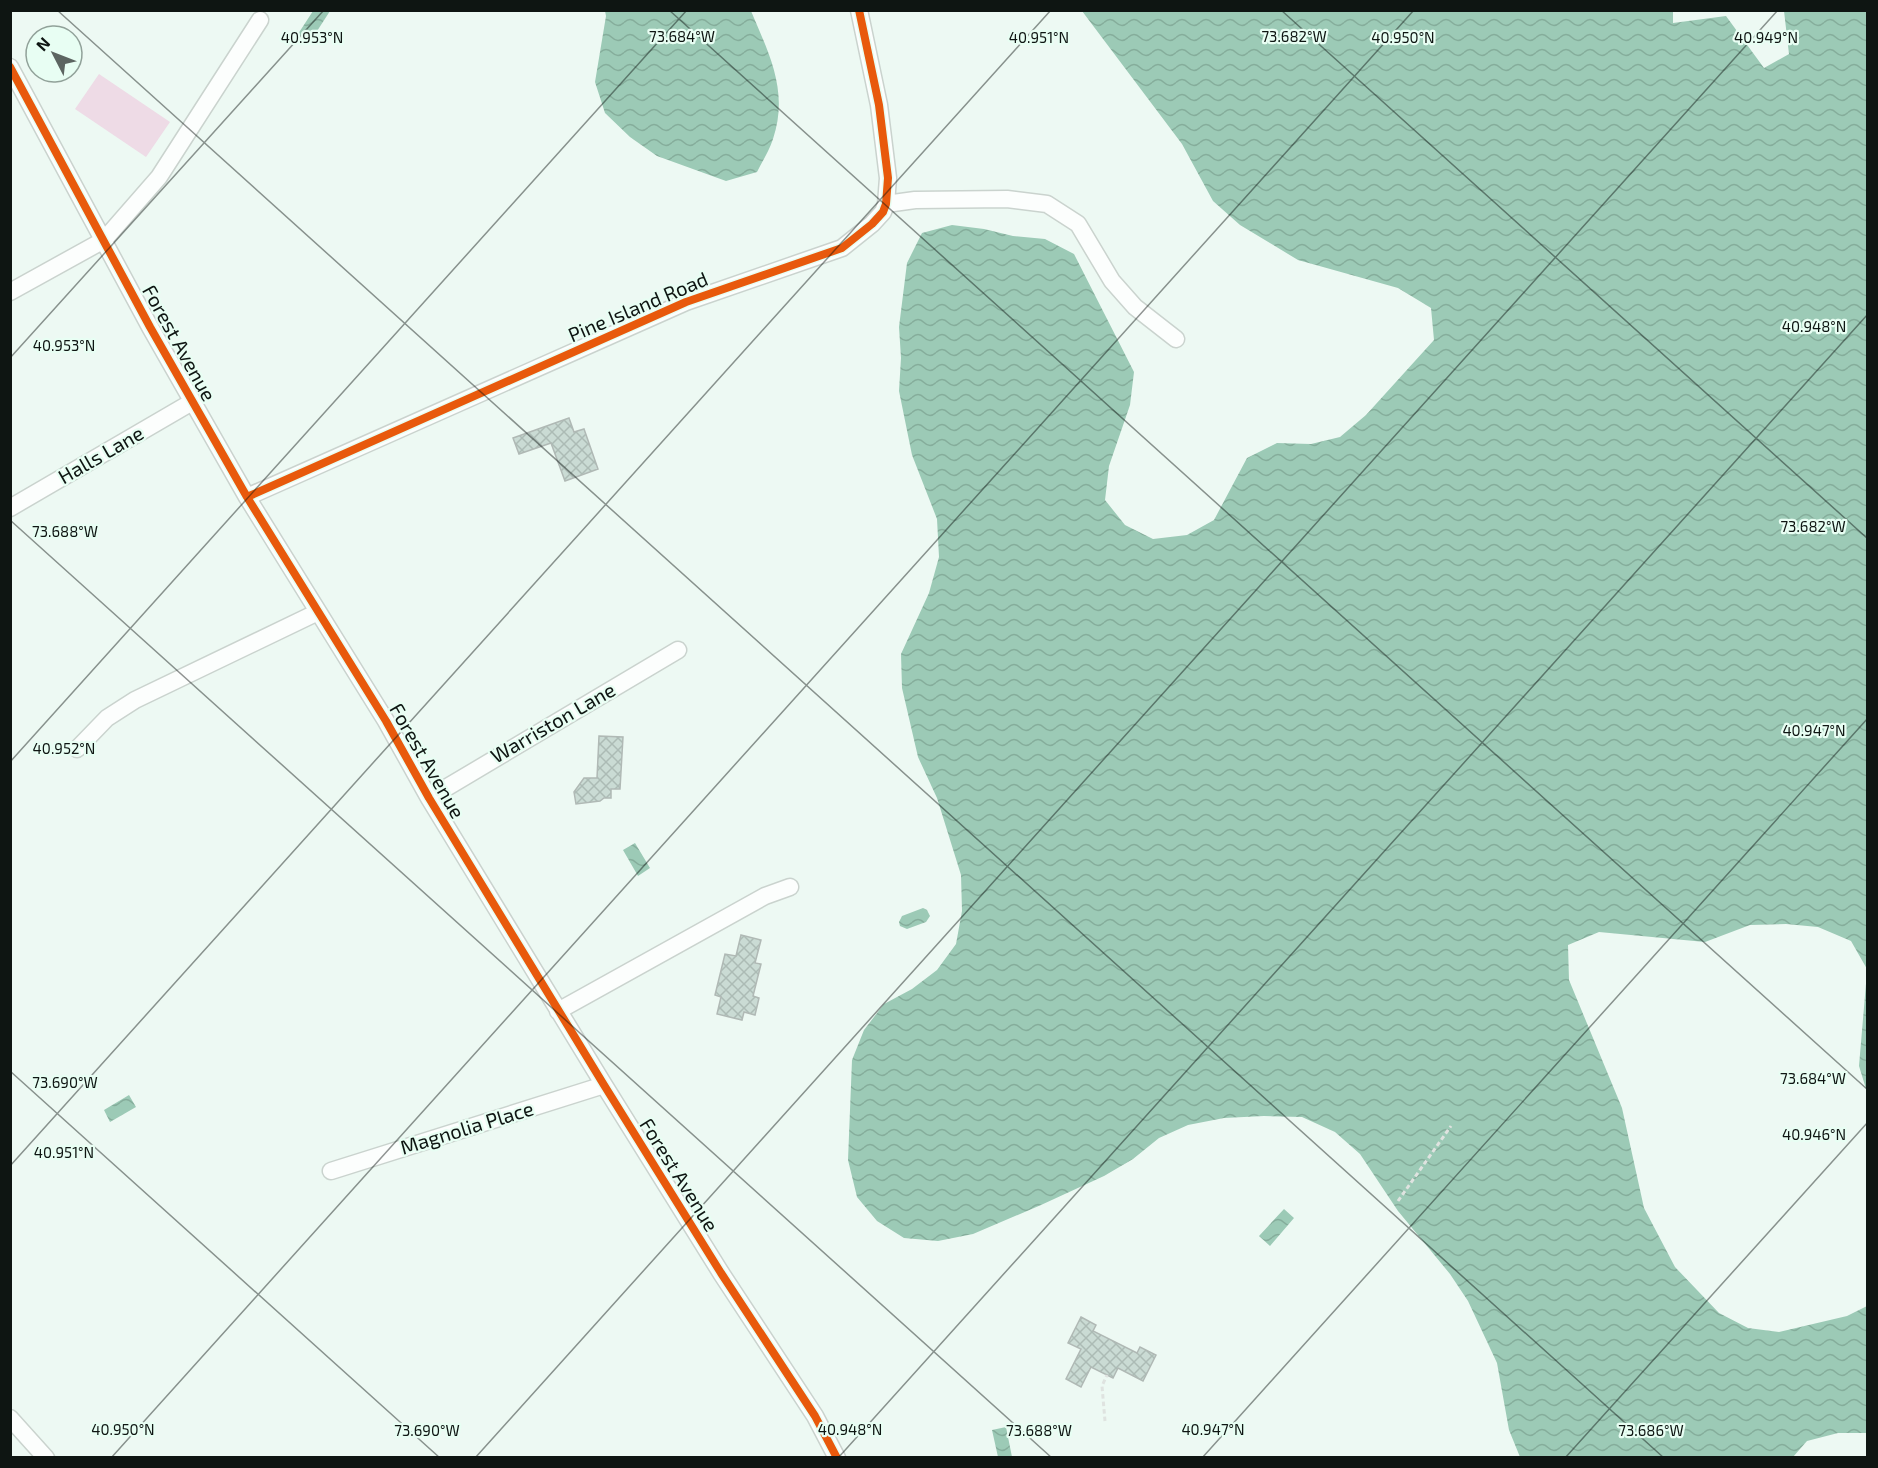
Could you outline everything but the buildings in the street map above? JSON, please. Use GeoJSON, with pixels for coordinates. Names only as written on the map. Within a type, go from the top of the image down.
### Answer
{"type":"FeatureCollection","features":[{"type":"Feature","properties":{"kind":"street"},"geometry":{"type":"LineString","coordinates":[[859,10],[879,105],[888,178],[886,204],[915,200],[1007,199],[1047,204],[1078,224],[1112,281],[1136,307],[1176,339]]}},
{"type":"Feature","properties":{"kind":"street"},"geometry":{"type":"LineString","coordinates":[[10,292],[104,240],[159,177],[260,20]]}},
{"type":"Feature","properties":{"kind":"street","name":"Forest Avenue"},"geometry":{"type":"LineString","coordinates":[[10,67],[192,402],[247,498],[386,721],[429,798],[558,1011],[721,1273],[815,1416],[837,1458]]}},
{"type":"Feature","properties":{"kind":"street","name":"Pine Island Road"},"geometry":{"type":"LineString","coordinates":[[247,498],[686,302],[842,248],[872,224],[883,212],[886,204]]}},
{"type":"Feature","properties":{"kind":"street","name":"Halls Lane"},"geometry":{"type":"LineString","coordinates":[[10,508],[192,402]]}},
{"type":"Feature","properties":{"kind":"street"},"geometry":{"type":"LineString","coordinates":[[77,749],[107,718],[135,700],[318,612]]}},
{"type":"Feature","properties":{"kind":"street","name":"Warriston Lane"},"geometry":{"type":"LineString","coordinates":[[429,798],[678,650]]}},
{"type":"Feature","properties":{"kind":"street"},"geometry":{"type":"LineString","coordinates":[[558,1011],[765,896],[790,886]]}},
{"type":"Feature","properties":{"kind":"street","name":"Magnolia Place"},"geometry":{"type":"LineString","coordinates":[[331,1171],[604,1085]]}},
{"type":"Feature","properties":{"kind":"street"},"geometry":{"type":"LineString","coordinates":[[10,1418],[46,1458]]}},
{"type":"Feature","properties":{"kind":"path"},"geometry":{"type":"LineString","coordinates":[[1398,1201],[1451,1126]]}},
{"type":"Feature","properties":{"kind":"path"},"geometry":{"type":"LineString","coordinates":[[1105,1420],[1102,1386],[1107,1375]]}},
{"type":"Feature","properties":{"kind":"shaded area"},"geometry":{"type":"Polygon","coordinates":[[[99,74],[170,122],[146,157],[75,109],[99,74]]]}},
{"type":"Feature","properties":{"kind":"water"},"geometry":{"type":"Polygon","coordinates":[[[313,11],[330,11],[310,42],[298,34],[313,11]]]}},
{"type":"Feature","properties":{"kind":"water"},"geometry":{"type":"Polygon","coordinates":[[[605,11],[751,11],[775,73],[779,105],[773,139],[757,172],[726,181],[657,156],[630,137],[605,113],[595,82],[605,11]]]}},
{"type":"Feature","properties":{"kind":"water"},"geometry":{"type":"Polygon","coordinates":[[[1082,11],[1673,11],[1673,23],[1726,16],[1764,68],[1789,54],[1784,11],[1867,11],[1867,969],[1851,941],[1818,927],[1786,924],[1750,925],[1705,942],[1599,932],[1568,945],[1569,980],[1622,1108],[1644,1208],[1675,1267],[1719,1313],[1748,1328],[1779,1332],[1847,1316],[1867,1306],[1867,1433],[1838,1433],[1807,1441],[1793,1457],[1520,1457],[1509,1430],[1497,1363],[1468,1301],[1450,1274],[1398,1211],[1360,1154],[1335,1132],[1302,1117],[1224,1118],[1188,1125],[1159,1138],[1133,1159],[1104,1176],[973,1234],[938,1241],[904,1238],[877,1221],[857,1197],[848,1160],[852,1060],[864,1030],[884,1004],[912,989],[937,970],[956,944],[962,911],[961,875],[937,798],[918,757],[902,688],[901,654],[929,593],[939,557],[937,519],[912,455],[899,391],[901,358],[899,327],[907,263],[922,233],[952,225],[984,229],[1013,236],[1045,239],[1074,254],[1134,372],[1130,405],[1109,466],[1105,500],[1125,525],[1153,539],[1187,535],[1214,520],[1247,458],[1277,443],[1311,444],[1340,437],[1366,415],[1434,340],[1431,308],[1398,288],[1298,260],[1240,225],[1213,201],[1182,144],[1082,11]]]}},
{"type":"Feature","properties":{"kind":"water"},"geometry":{"type":"Polygon","coordinates":[[[635,843],[650,868],[638,876],[623,850],[635,843]]]}},
{"type":"Feature","properties":{"kind":"water"},"geometry":{"type":"Polygon","coordinates":[[[923,908],[930,916],[926,922],[907,929],[900,926],[902,916],[923,908]]]}},
{"type":"Feature","properties":{"kind":"water"},"geometry":{"type":"Polygon","coordinates":[[[1867,972],[1868,1092],[1859,1066],[1867,972]]]}},
{"type":"Feature","properties":{"kind":"water"},"geometry":{"type":"Polygon","coordinates":[[[129,1095],[136,1107],[110,1122],[104,1110],[129,1095]]]}},
{"type":"Feature","properties":{"kind":"water"},"geometry":{"type":"Polygon","coordinates":[[[1284,1209],[1294,1218],[1270,1246],[1259,1236],[1284,1209]]]}},
{"type":"Feature","properties":{"kind":"water"},"geometry":{"type":"Polygon","coordinates":[[[1006,1427],[1012,1457],[998,1457],[992,1430],[1006,1427]]]}},
{"type":"Feature","properties":{"kind":"cycle path"},"geometry":{"type":"LineString","coordinates":[[247,497],[686,302],[842,248],[883,212],[886,204],[888,178],[879,105],[859,10]]}},
{"type":"Feature","properties":{"kind":"cycle path"},"geometry":{"type":"LineString","coordinates":[[10,67],[150,327],[247,497],[386,721],[429,798],[604,1085],[721,1273],[815,1416],[837,1458]]}}]}
